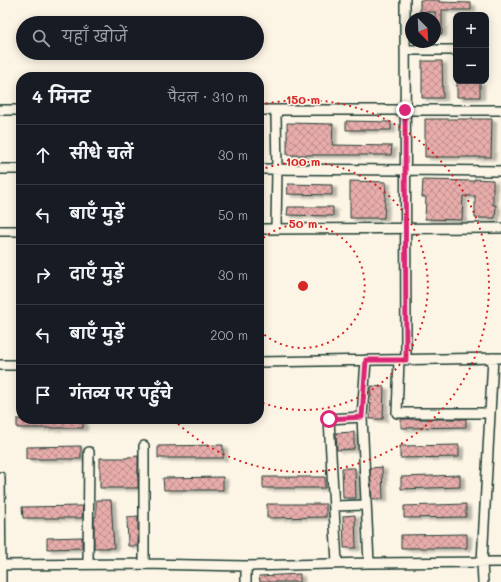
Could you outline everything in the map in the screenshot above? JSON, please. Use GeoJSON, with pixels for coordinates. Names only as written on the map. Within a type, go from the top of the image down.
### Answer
{"type":"FeatureCollection","features":[{"type":"Feature","properties":{"kind":"street"},"geometry":{"type":"LineString","coordinates":[[405,0],[406,229],[402,360],[397,413],[489,413]]}},
{"type":"Feature","properties":{"kind":"street"},"geometry":{"type":"LineString","coordinates":[[405,50],[453,50]]}},
{"type":"Feature","properties":{"kind":"street"},"geometry":{"type":"LineString","coordinates":[[0,110],[16,110]]}},
{"type":"Feature","properties":{"kind":"street"},"geometry":{"type":"LineString","coordinates":[[264,110],[501,110]]}},
{"type":"Feature","properties":{"kind":"street"},"geometry":{"type":"LineString","coordinates":[[276,228],[276,116],[278,110]]}},
{"type":"Feature","properties":{"kind":"street"},"geometry":{"type":"LineString","coordinates":[[0,169],[16,169]]}},
{"type":"Feature","properties":{"kind":"street"},"geometry":{"type":"LineString","coordinates":[[264,169],[501,172]]}},
{"type":"Feature","properties":{"kind":"street"},"geometry":{"type":"LineString","coordinates":[[264,229],[501,228]]}},
{"type":"Feature","properties":{"kind":"street"},"geometry":{"type":"LineString","coordinates":[[0,231],[16,231]]}},
{"type":"Feature","properties":{"kind":"street"},"geometry":{"type":"LineString","coordinates":[[264,362],[497,358],[489,413],[482,562],[483,582]]}},
{"type":"Feature","properties":{"kind":"street"},"geometry":{"type":"LineString","coordinates":[[366,360],[362,417],[368,563]]}},
{"type":"Feature","properties":{"kind":"street"},"geometry":{"type":"LineString","coordinates":[[0,365],[16,365]]}},
{"type":"Feature","properties":{"kind":"street"},"geometry":{"type":"LineString","coordinates":[[337,563],[329,419],[362,417]]}},
{"type":"Feature","properties":{"kind":"street"},"geometry":{"type":"LineString","coordinates":[[144,446],[144,564]]}},
{"type":"Feature","properties":{"kind":"street"},"geometry":{"type":"LineString","coordinates":[[88,564],[89,452]]}},
{"type":"Feature","properties":{"kind":"street"},"geometry":{"type":"LineString","coordinates":[[0,477],[1,582]]}},
{"type":"Feature","properties":{"kind":"street"},"geometry":{"type":"LineString","coordinates":[[334,506],[366,505]]}},
{"type":"Feature","properties":{"kind":"street"},"geometry":{"type":"LineString","coordinates":[[0,565],[144,564],[246,566],[337,563],[501,562]]}},
{"type":"Feature","properties":{"kind":"street"},"geometry":{"type":"LineString","coordinates":[[246,566],[246,582]]}},
{"type":"Feature","properties":{"kind":"building"},"geometry":{"type":"Polygon","coordinates":[[[420,0],[471,3],[471,10],[442,10],[442,34],[441,12],[420,12],[420,0]]]}},
{"type":"Feature","properties":{"kind":"building"},"geometry":{"type":"Polygon","coordinates":[[[422,61],[442,61],[443,98],[422,98],[422,61]]]}},
{"type":"Feature","properties":{"kind":"building"},"geometry":{"type":"Polygon","coordinates":[[[457,84],[480,84],[480,97],[457,97],[457,84]]]}},
{"type":"Feature","properties":{"kind":"building"},"geometry":{"type":"Polygon","coordinates":[[[425,119],[492,119],[491,157],[425,157],[425,119]]]}},
{"type":"Feature","properties":{"kind":"building"},"geometry":{"type":"Polygon","coordinates":[[[346,121],[391,122],[391,130],[346,130],[346,121]]]}},
{"type":"Feature","properties":{"kind":"building"},"geometry":{"type":"Polygon","coordinates":[[[287,123],[333,124],[332,145],[392,146],[391,155],[287,155],[287,123]]]}},
{"type":"Feature","properties":{"kind":"building"},"geometry":{"type":"Polygon","coordinates":[[[474,179],[493,180],[493,205],[496,205],[495,218],[475,218],[475,196],[463,196],[462,220],[425,219],[426,197],[422,197],[423,180],[474,181],[474,179]]]}},
{"type":"Feature","properties":{"kind":"building"},"geometry":{"type":"Polygon","coordinates":[[[350,181],[386,182],[384,218],[350,218],[350,181]]]}},
{"type":"Feature","properties":{"kind":"building"},"geometry":{"type":"Polygon","coordinates":[[[288,184],[332,185],[332,195],[287,194],[288,184]]]}},
{"type":"Feature","properties":{"kind":"building"},"geometry":{"type":"Polygon","coordinates":[[[288,207],[333,207],[333,216],[287,215],[288,207]]]}},
{"type":"Feature","properties":{"kind":"building"},"geometry":{"type":"Polygon","coordinates":[[[371,386],[384,387],[383,419],[370,419],[371,386]]]}},
{"type":"Feature","properties":{"kind":"building"},"geometry":{"type":"Polygon","coordinates":[[[401,419],[466,419],[466,427],[401,428],[401,419]]]}},
{"type":"Feature","properties":{"kind":"building"},"geometry":{"type":"Polygon","coordinates":[[[17,424],[83,424],[83,428],[17,428],[17,424]]]}},
{"type":"Feature","properties":{"kind":"building"},"geometry":{"type":"Polygon","coordinates":[[[354,432],[354,449],[337,450],[336,433],[354,432]]]}},
{"type":"Feature","properties":{"kind":"building"},"geometry":{"type":"Polygon","coordinates":[[[223,445],[223,458],[158,458],[158,446],[223,445]]]}},
{"type":"Feature","properties":{"kind":"building"},"geometry":{"type":"Polygon","coordinates":[[[459,445],[459,457],[400,458],[400,446],[459,445]]]}},
{"type":"Feature","properties":{"kind":"building"},"geometry":{"type":"Polygon","coordinates":[[[81,446],[81,459],[26,459],[26,447],[81,446]]]}},
{"type":"Feature","properties":{"kind":"building"},"geometry":{"type":"Polygon","coordinates":[[[138,456],[138,488],[100,488],[100,458],[128,458],[138,456]]]}},
{"type":"Feature","properties":{"kind":"building"},"geometry":{"type":"Polygon","coordinates":[[[382,467],[383,499],[372,499],[370,468],[382,467]]]}},
{"type":"Feature","properties":{"kind":"building"},"geometry":{"type":"Polygon","coordinates":[[[342,468],[355,468],[356,498],[343,498],[342,468]]]}},
{"type":"Feature","properties":{"kind":"building"},"geometry":{"type":"Polygon","coordinates":[[[460,475],[460,487],[401,489],[401,477],[460,475]]]}},
{"type":"Feature","properties":{"kind":"building"},"geometry":{"type":"Polygon","coordinates":[[[223,477],[223,490],[164,490],[163,478],[223,477]]]}},
{"type":"Feature","properties":{"kind":"building"},"geometry":{"type":"Polygon","coordinates":[[[263,477],[325,477],[325,488],[263,488],[263,477]]]}},
{"type":"Feature","properties":{"kind":"building"},"geometry":{"type":"Polygon","coordinates":[[[96,500],[111,500],[114,548],[94,548],[94,517],[96,517],[96,500]]]}},
{"type":"Feature","properties":{"kind":"building"},"geometry":{"type":"Polygon","coordinates":[[[267,504],[326,504],[326,517],[267,518],[267,504]]]}},
{"type":"Feature","properties":{"kind":"building"},"geometry":{"type":"Polygon","coordinates":[[[466,504],[466,517],[404,518],[404,506],[466,504]]]}},
{"type":"Feature","properties":{"kind":"building"},"geometry":{"type":"Polygon","coordinates":[[[83,506],[82,518],[23,518],[22,507],[83,506]]]}},
{"type":"Feature","properties":{"kind":"building"},"geometry":{"type":"Polygon","coordinates":[[[355,515],[356,548],[344,548],[343,516],[355,515]]]}},
{"type":"Feature","properties":{"kind":"building"},"geometry":{"type":"Polygon","coordinates":[[[138,516],[138,546],[128,546],[127,517],[138,516]]]}},
{"type":"Feature","properties":{"kind":"building"},"geometry":{"type":"Polygon","coordinates":[[[467,534],[467,548],[401,548],[401,535],[467,534]]]}},
{"type":"Feature","properties":{"kind":"building"},"geometry":{"type":"Polygon","coordinates":[[[82,537],[82,548],[47,549],[47,538],[82,537]]]}},
{"type":"Feature","properties":{"kind":"building"},"geometry":{"type":"Polygon","coordinates":[[[300,574],[300,582],[260,582],[259,576],[300,574]]]}},
{"type":"Feature","properties":{"kind":"route"},"geometry":{"type":"LineString","coordinates":[[329,419],[362,417],[366,360],[406,360],[405,110]]}}]}
